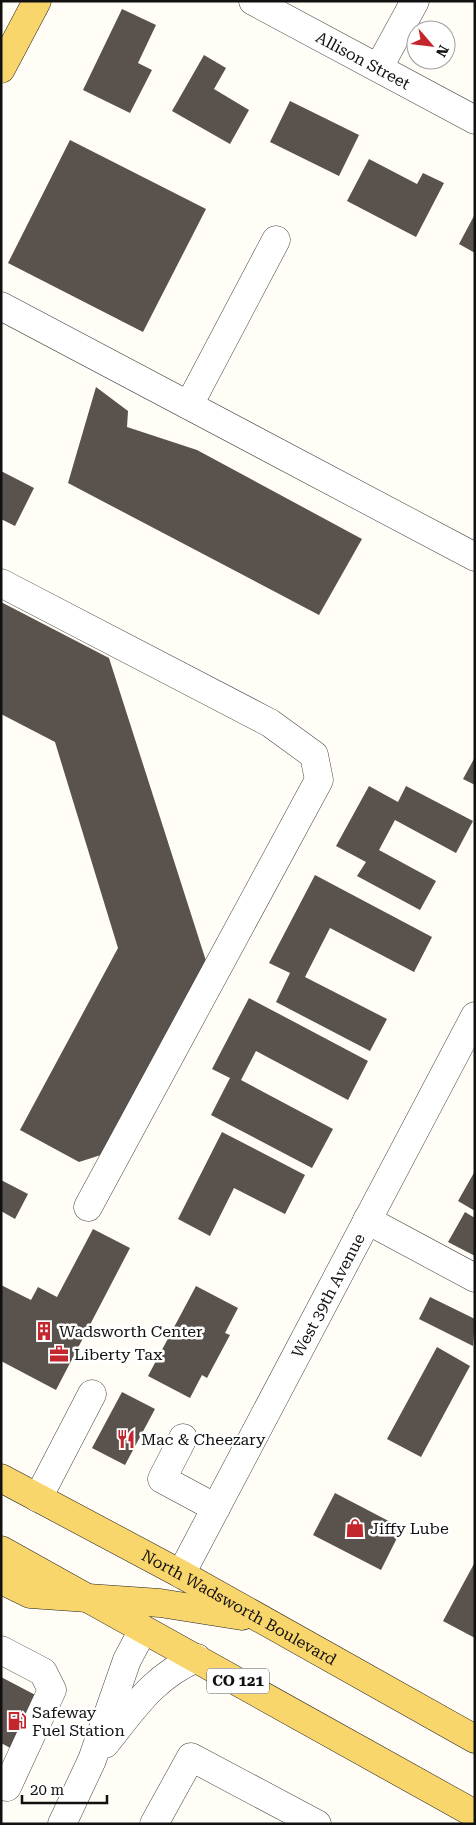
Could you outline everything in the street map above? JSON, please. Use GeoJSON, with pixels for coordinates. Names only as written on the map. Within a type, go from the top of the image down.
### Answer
{"type":"FeatureCollection","features":[{"type":"Feature","properties":{"kind":"main road"},"geometry":{"type":"LineString","coordinates":[[1,69],[37,1]]}},
{"type":"Feature","properties":{"kind":"main road","name":"North Wadsworth Boulevard"},"geometry":{"type":"LineString","coordinates":[[1,1478],[181,1574],[475,1739]]}},
{"type":"Feature","properties":{"kind":"main road","name":"CO 121"},"geometry":{"type":"LineString","coordinates":[[1,1550],[475,1814]]}},
{"type":"Feature","properties":{"kind":"main road"},"geometry":{"type":"LineString","coordinates":[[1,1580],[30,1594],[58,1598],[87,1598],[183,1607],[261,1620]]}},
{"type":"Feature","properties":{"kind":"main road"},"geometry":{"type":"LineString","coordinates":[[143,1630],[162,1612],[183,1607]]}},
{"type":"Feature","properties":{"kind":"street","name":"Allison Street"},"geometry":{"type":"LineString","coordinates":[[252,1],[379,67],[475,120]]}},
{"type":"Feature","properties":{"kind":"street"},"geometry":{"type":"LineString","coordinates":[[379,67],[415,1]]}},
{"type":"Feature","properties":{"kind":"street"},"geometry":{"type":"LineString","coordinates":[[189,405],[276,240]]}},
{"type":"Feature","properties":{"kind":"street"},"geometry":{"type":"LineString","coordinates":[[1,306],[475,557]]}},
{"type":"Feature","properties":{"kind":"street"},"geometry":{"type":"LineString","coordinates":[[1,583],[270,723],[314,755],[319,780],[88,1207]]}},
{"type":"Feature","properties":{"kind":"street","name":"West 39th Avenue"},"geometry":{"type":"LineString","coordinates":[[181,1574],[367,1220],[472,1029]]}},
{"type":"Feature","properties":{"kind":"street"},"geometry":{"type":"LineString","coordinates":[[367,1220],[475,1278]]}},
{"type":"Feature","properties":{"kind":"street"},"geometry":{"type":"LineString","coordinates":[[38,1498],[92,1394]]}},
{"type":"Feature","properties":{"kind":"street"},"geometry":{"type":"LineString","coordinates":[[183,1438],[162,1479],[216,1508]]}},
{"type":"Feature","properties":{"kind":"street"},"geometry":{"type":"LineString","coordinates":[[62,1824],[92,1760],[127,1660],[143,1630]]}},
{"type":"Feature","properties":{"kind":"street"},"geometry":{"type":"LineString","coordinates":[[1,1650],[43,1672],[52,1690],[7,1787]]}},
{"type":"Feature","properties":{"kind":"street"},"geometry":{"type":"LineString","coordinates":[[92,1760],[148,1690],[176,1667],[197,1658]]}},
{"type":"Feature","properties":{"kind":"street"},"geometry":{"type":"LineString","coordinates":[[154,1824],[191,1757],[317,1824]]}},
{"type":"Feature","properties":{"kind":"building"},"geometry":{"type":"Polygon","coordinates":[[[122,9],[156,25],[138,63],[152,70],[130,113],[83,90],[122,9]]]}},
{"type":"Feature","properties":{"kind":"building"},"geometry":{"type":"Polygon","coordinates":[[[204,55],[226,68],[214,89],[249,110],[230,144],[172,111],[204,55]]]}},
{"type":"Feature","properties":{"kind":"building"},"geometry":{"type":"Polygon","coordinates":[[[290,101],[359,135],[339,176],[270,142],[290,101]]]}},
{"type":"Feature","properties":{"kind":"building"},"geometry":{"type":"Polygon","coordinates":[[[70,140],[206,209],[143,332],[8,263],[70,140]]]}},
{"type":"Feature","properties":{"kind":"building"},"geometry":{"type":"Polygon","coordinates":[[[369,159],[417,184],[423,173],[444,183],[416,237],[347,201],[369,159]]]}},
{"type":"Feature","properties":{"kind":"building"},"geometry":{"type":"Polygon","coordinates":[[[475,214],[475,253],[459,244],[475,214]]]}},
{"type":"Feature","properties":{"kind":"building"},"geometry":{"type":"Polygon","coordinates":[[[96,387],[128,411],[127,427],[197,450],[362,539],[319,615],[68,483],[96,387]]]}},
{"type":"Feature","properties":{"kind":"building"},"geometry":{"type":"Polygon","coordinates":[[[1,471],[34,488],[15,526],[1,519],[1,471]]]}},
{"type":"Feature","properties":{"kind":"building"},"geometry":{"type":"Polygon","coordinates":[[[1,602],[109,658],[207,964],[104,1154],[79,1162],[20,1130],[118,948],[55,742],[1,714],[1,602]]]}},
{"type":"Feature","properties":{"kind":"building"},"geometry":{"type":"Polygon","coordinates":[[[475,757],[475,785],[463,779],[475,757]]]}},
{"type":"Feature","properties":{"kind":"building"},"geometry":{"type":"Polygon","coordinates":[[[369,786],[398,802],[406,786],[473,821],[456,853],[395,820],[379,850],[436,881],[420,910],[357,876],[366,862],[336,846],[369,786]]]}},
{"type":"Feature","properties":{"kind":"building"},"geometry":{"type":"Polygon","coordinates":[[[315,875],[432,937],[414,972],[330,928],[305,977],[387,1019],[370,1051],[276,1002],[290,973],[269,963],[315,875]]]}},
{"type":"Feature","properties":{"kind":"building"},"geometry":{"type":"Polygon","coordinates":[[[249,998],[368,1061],[348,1100],[256,1051],[241,1080],[333,1129],[312,1168],[211,1115],[230,1078],[212,1069],[249,998]]]}},
{"type":"Feature","properties":{"kind":"building"},"geometry":{"type":"Polygon","coordinates":[[[222,1132],[305,1175],[285,1214],[234,1188],[210,1236],[178,1219],[222,1132]]]}},
{"type":"Feature","properties":{"kind":"building"},"geometry":{"type":"Polygon","coordinates":[[[475,1171],[475,1211],[458,1201],[475,1171]]]}},
{"type":"Feature","properties":{"kind":"building"},"geometry":{"type":"Polygon","coordinates":[[[1,1180],[28,1194],[15,1219],[1,1211],[1,1180]]]}},
{"type":"Feature","properties":{"kind":"building"},"geometry":{"type":"Polygon","coordinates":[[[465,1212],[475,1218],[475,1256],[448,1242],[465,1212]]]}},
{"type":"Feature","properties":{"kind":"building","name":"Wadsworth Center"},"geometry":{"type":"Polygon","coordinates":[[[93,1229],[130,1248],[56,1390],[1,1361],[1,1285],[31,1300],[38,1287],[57,1297],[93,1229]]]}},
{"type":"Feature","properties":{"kind":"building"},"geometry":{"type":"Polygon","coordinates":[[[196,1286],[238,1308],[225,1333],[230,1335],[207,1378],[202,1375],[190,1398],[148,1376],[196,1286]]]}},
{"type":"Feature","properties":{"kind":"building"},"geometry":{"type":"Polygon","coordinates":[[[430,1297],[475,1319],[473,1346],[419,1319],[430,1297]]]}},
{"type":"Feature","properties":{"kind":"building"},"geometry":{"type":"Polygon","coordinates":[[[437,1347],[470,1366],[421,1457],[387,1439],[437,1347]]]}},
{"type":"Feature","properties":{"kind":"building"},"geometry":{"type":"Polygon","coordinates":[[[122,1392],[155,1409],[125,1465],[92,1448],[122,1392]]]}},
{"type":"Feature","properties":{"kind":"building"},"geometry":{"type":"Polygon","coordinates":[[[335,1493],[402,1528],[381,1570],[313,1535],[335,1493]]]}},
{"type":"Feature","properties":{"kind":"building"},"geometry":{"type":"Polygon","coordinates":[[[475,1562],[475,1638],[443,1621],[475,1562]]]}},
{"type":"Feature","properties":{"kind":"building","name":"Safeway Fuel Station"},"geometry":{"type":"Polygon","coordinates":[[[1,1677],[43,1699],[16,1751],[1,1743],[1,1677]]]}},
{"type":"Feature","properties":{"kind":"place","name":"Wadsworth Center"},"geometry":{"type":"Point","coordinates":[44,1331]}},
{"type":"Feature","properties":{"kind":"place","name":"Liberty Tax"},"geometry":{"type":"Point","coordinates":[59,1354]}},
{"type":"Feature","properties":{"kind":"place","name":"Mac & Cheezary"},"geometry":{"type":"Point","coordinates":[126,1439]}},
{"type":"Feature","properties":{"kind":"place","name":"Jiffy Lube"},"geometry":{"type":"Point","coordinates":[355,1528]}},
{"type":"Feature","properties":{"kind":"place","name":"Safeway Fuel Station"},"geometry":{"type":"Point","coordinates":[17,1721]}}]}
